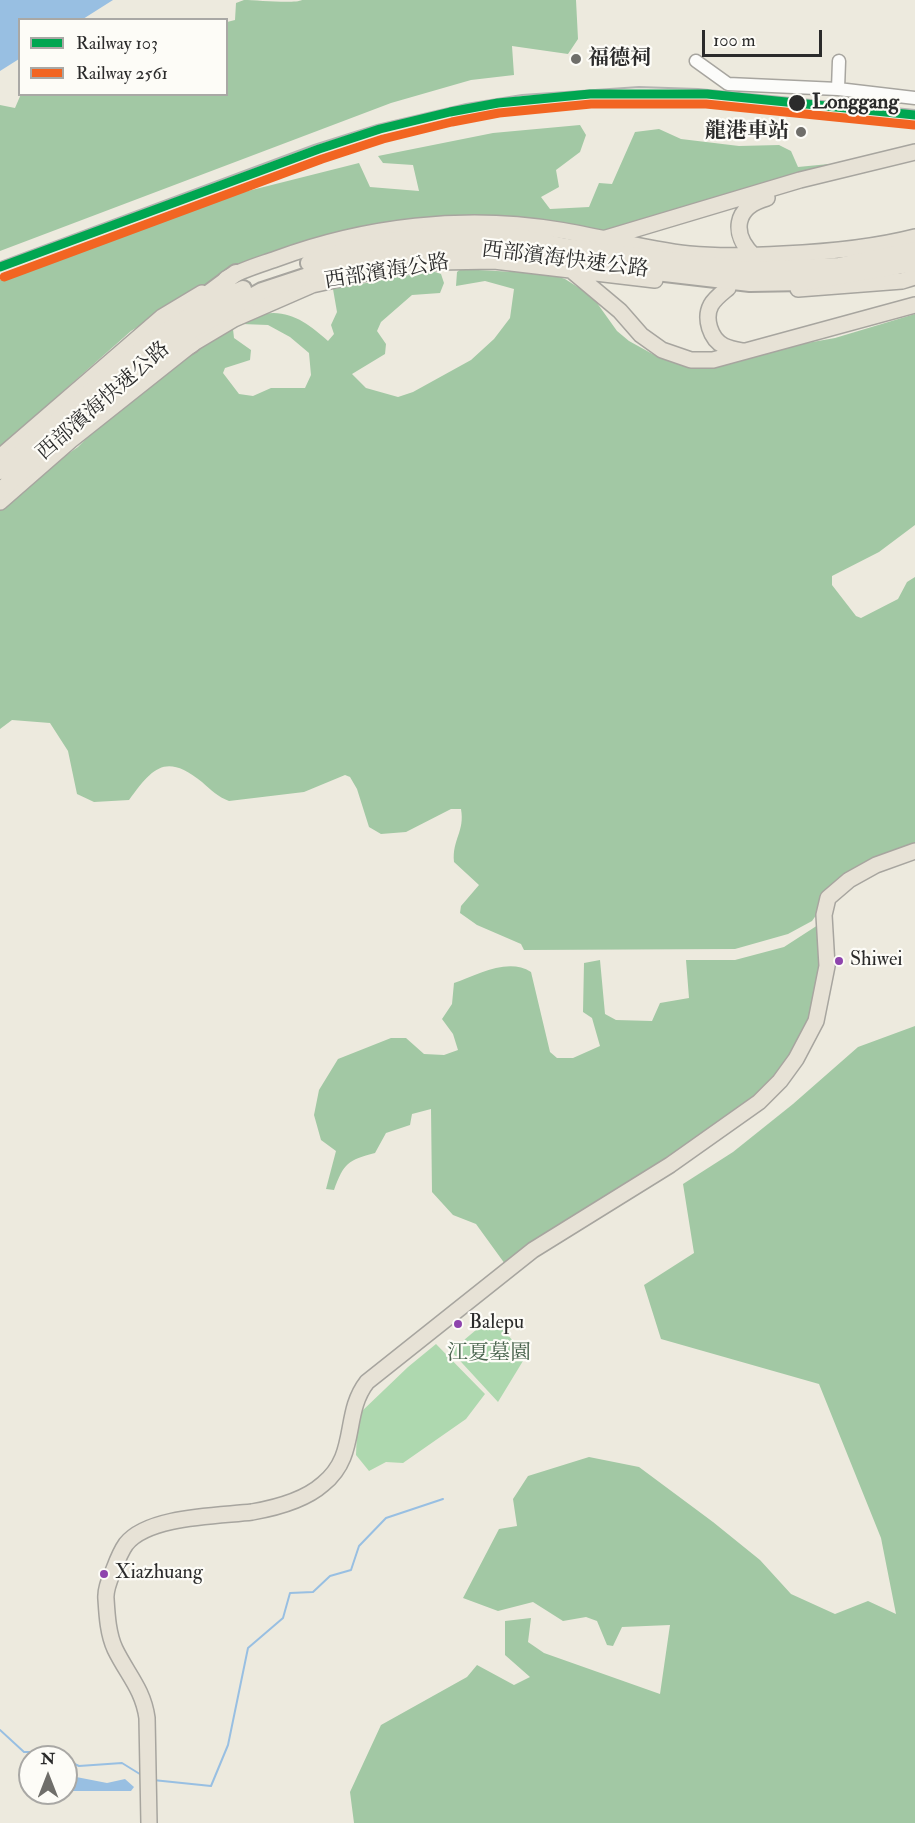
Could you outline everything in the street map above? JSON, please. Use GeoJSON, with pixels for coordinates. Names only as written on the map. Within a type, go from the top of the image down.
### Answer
{"type":"FeatureCollection","features":[{"type":"Feature","properties":{"kind":"highway","name":"西部濱海快速公路"},"geometry":{"type":"LineString","coordinates":[[0,471],[95,386],[167,331],[218,301],[263,279],[337,253],[382,242],[425,236],[515,236],[566,247],[748,270],[839,266],[915,250]]}},
{"type":"Feature","properties":{"kind":"highway","name":"西部濱海快速公路"},"geometry":{"type":"LineString","coordinates":[[0,492],[107,396],[176,339],[262,291],[344,264],[389,255],[449,249],[510,250],[639,270],[750,283],[805,282],[915,263]]}},
{"type":"Feature","properties":{"kind":"highway"},"geometry":{"type":"LineString","coordinates":[[95,386],[174,318],[236,273]]}},
{"type":"Feature","properties":{"kind":"highway"},"geometry":{"type":"LineString","coordinates":[[62,437],[159,363],[192,344]]}},
{"type":"Feature","properties":{"kind":"main road"},"geometry":{"type":"LineString","coordinates":[[603,239],[801,180],[915,154]]}},
{"type":"Feature","properties":{"kind":"main road"},"geometry":{"type":"LineString","coordinates":[[754,256],[744,247],[739,229],[739,220],[743,212],[752,204],[892,159]]}},
{"type":"Feature","properties":{"kind":"main road","name":"西部濱海公路"},"geometry":{"type":"LineString","coordinates":[[0,457],[162,317],[236,273],[301,250],[407,227],[448,224],[498,224],[557,229],[690,254],[754,256],[839,251],[915,237]]}},
{"type":"Feature","properties":{"kind":"main road","name":"西部濱海公路"},"geometry":{"type":"LineString","coordinates":[[0,502],[71,440],[192,344],[234,319],[282,297],[312,285],[354,274],[439,262],[494,261],[728,288],[782,291],[902,281],[915,277]]}},
{"type":"Feature","properties":{"kind":"main road"},"geometry":{"type":"LineString","coordinates":[[570,269],[620,310],[641,335],[662,350],[691,360],[713,360],[746,352],[915,305]]}},
{"type":"Feature","properties":{"kind":"main road"},"geometry":{"type":"LineString","coordinates":[[728,288],[716,298],[710,307],[708,316],[710,329],[723,346],[746,352]]}},
{"type":"Feature","properties":{"kind":"main road"},"geometry":{"type":"LineString","coordinates":[[149,1823],[145,1702],[114,1647],[108,1621],[106,1596],[107,1586],[127,1543],[141,1533],[161,1524],[254,1511],[284,1504],[324,1484],[347,1449],[358,1393],[367,1382],[533,1250],[670,1166],[759,1102],[780,1081],[796,1059],[816,1021],[827,966],[824,915],[828,898],[849,880],[876,865],[915,852]]}},
{"type":"Feature","properties":{"kind":"street"},"geometry":{"type":"LineString","coordinates":[[696,61],[728,84],[838,89],[915,98]]}},
{"type":"Feature","properties":{"kind":"street"},"geometry":{"type":"LineString","coordinates":[[838,89],[839,61]]}},
{"type":"Feature","properties":{"kind":"green space"},"geometry":{"type":"Polygon","coordinates":[[[244,0],[284,2],[302,0],[576,0],[578,39],[568,54],[512,46],[514,75],[471,80],[391,103],[0,251],[0,105],[15,108],[20,96],[228,96],[228,22],[235,20],[236,3],[244,0]]]}},
{"type":"Feature","properties":{"kind":"green space"},"geometry":{"type":"Polygon","coordinates":[[[580,125],[586,135],[580,152],[556,170],[559,187],[541,197],[550,209],[589,207],[599,183],[612,184],[635,132],[659,129],[681,139],[739,146],[779,145],[791,151],[798,167],[829,164],[827,172],[611,230],[260,257],[200,288],[131,331],[0,447],[0,280],[224,197],[359,163],[370,187],[419,191],[413,165],[383,163],[378,156],[493,133],[580,125]]]}},
{"type":"Feature","properties":{"kind":"green space"},"geometry":{"type":"Polygon","coordinates":[[[461,269],[550,274],[565,279],[592,296],[617,331],[629,341],[658,357],[683,365],[835,338],[915,314],[915,525],[879,552],[832,576],[832,585],[856,616],[861,618],[898,599],[907,582],[915,577],[915,845],[844,876],[812,921],[788,934],[735,949],[524,950],[521,944],[477,925],[460,913],[461,906],[479,885],[454,862],[462,817],[461,809],[451,809],[406,832],[381,834],[369,827],[357,789],[350,777],[345,775],[304,792],[229,801],[190,773],[169,766],[153,772],[129,800],[94,802],[77,794],[68,751],[50,723],[12,720],[0,729],[0,507],[28,481],[78,447],[131,393],[222,328],[233,329],[234,338],[251,350],[250,360],[225,368],[223,373],[239,394],[253,396],[271,388],[305,388],[311,375],[309,353],[290,337],[268,325],[242,324],[264,314],[282,314],[307,324],[328,341],[334,334],[331,325],[337,312],[333,289],[432,271],[441,274],[444,283],[440,293],[412,295],[381,322],[377,331],[386,344],[385,354],[352,374],[366,388],[398,397],[413,392],[471,360],[494,339],[510,318],[514,289],[485,281],[456,286],[457,272],[461,269]]]}},
{"type":"Feature","properties":{"kind":"green space"},"geometry":{"type":"Polygon","coordinates":[[[818,925],[827,927],[815,1024],[765,1088],[653,1171],[505,1264],[476,1224],[453,1215],[432,1192],[431,1109],[412,1114],[410,1125],[386,1133],[375,1153],[348,1164],[334,1190],[326,1189],[336,1151],[321,1140],[314,1115],[319,1090],[338,1059],[391,1038],[406,1038],[424,1054],[444,1055],[458,1050],[453,1034],[442,1019],[452,1004],[454,983],[503,967],[512,966],[531,972],[550,1052],[557,1058],[573,1058],[600,1046],[592,1018],[583,1012],[584,963],[600,960],[605,1014],[616,1020],[652,1021],[660,1003],[689,998],[686,960],[735,960],[784,947],[818,925]]]}},
{"type":"Feature","properties":{"kind":"green space"},"geometry":{"type":"Polygon","coordinates":[[[915,1026],[915,1823],[354,1823],[350,1792],[381,1725],[467,1677],[477,1665],[514,1685],[530,1677],[505,1655],[505,1621],[531,1618],[528,1642],[544,1653],[660,1694],[670,1625],[622,1627],[613,1646],[607,1645],[597,1621],[586,1617],[563,1621],[533,1602],[498,1611],[463,1598],[499,1529],[517,1526],[513,1499],[528,1476],[589,1457],[639,1467],[760,1560],[791,1594],[835,1614],[868,1601],[896,1614],[881,1538],[819,1384],[661,1339],[644,1285],[694,1253],[683,1184],[733,1152],[793,1104],[858,1047],[915,1026]]]}},
{"type":"Feature","properties":{"kind":"green space","name":"江夏墓園"},"geometry":{"type":"Polygon","coordinates":[[[489,1319],[501,1327],[526,1356],[498,1402],[451,1351],[489,1319]]]}},
{"type":"Feature","properties":{"kind":"green space"},"geometry":{"type":"Polygon","coordinates":[[[436,1344],[485,1394],[466,1419],[403,1463],[386,1462],[369,1471],[356,1455],[357,1430],[361,1412],[436,1344]]]}},
{"type":"Feature","properties":{"kind":"water"},"geometry":{"type":"Polygon","coordinates":[[[0,0],[113,0],[85,18],[18,18],[18,60],[0,71],[0,0]]]}},
{"type":"Feature","properties":{"kind":"water"},"geometry":{"type":"Polygon","coordinates":[[[78,1777],[107,1783],[125,1779],[134,1787],[131,1791],[78,1791],[78,1777]]]}},
{"type":"Feature","properties":{"kind":"waterway"},"geometry":{"type":"LineString","coordinates":[[153,1780],[211,1786],[228,1745],[248,1648],[283,1618],[290,1593],[313,1592],[330,1576],[351,1570],[359,1546],[386,1518],[443,1499]]}},
{"type":"Feature","properties":{"kind":"waterway"},"geometry":{"type":"LineString","coordinates":[[0,1730],[18,1746]]}},
{"type":"Feature","properties":{"kind":"waterway"},"geometry":{"type":"LineString","coordinates":[[78,1766],[122,1763],[143,1776]]}},
{"type":"Feature","properties":{"kind":"railway"},"geometry":{"type":"LineString","coordinates":[[0,262],[314,145],[377,125],[466,104],[522,95],[639,87],[698,89],[915,110]]}},
{"type":"Feature","properties":{"kind":"rail line","name":"103"},"geometry":{"type":"LineString","coordinates":[[0,267],[319,149],[380,129],[498,103],[590,94],[707,94],[915,115]]}},
{"type":"Feature","properties":{"kind":"rail line","name":"2561"},"geometry":{"type":"LineString","coordinates":[[4,277],[322,159],[383,139],[499,113],[591,104],[706,104],[914,125]]}},
{"type":"Feature","properties":{"kind":"place","name":"福德祠"},"geometry":{"type":"Point","coordinates":[576,59]}},
{"type":"Feature","properties":{"kind":"place","name":"Longgang"},"geometry":{"type":"Point","coordinates":[797,103]}},
{"type":"Feature","properties":{"kind":"place","name":"龍港車站"},"geometry":{"type":"Point","coordinates":[801,132]}},
{"type":"Feature","properties":{"kind":"place","name":"Shiwei"},"geometry":{"type":"Point","coordinates":[839,961]}},
{"type":"Feature","properties":{"kind":"place","name":"Balepu"},"geometry":{"type":"Point","coordinates":[458,1324]}},
{"type":"Feature","properties":{"kind":"place","name":"Xiazhuang"},"geometry":{"type":"Point","coordinates":[104,1574]}}]}
